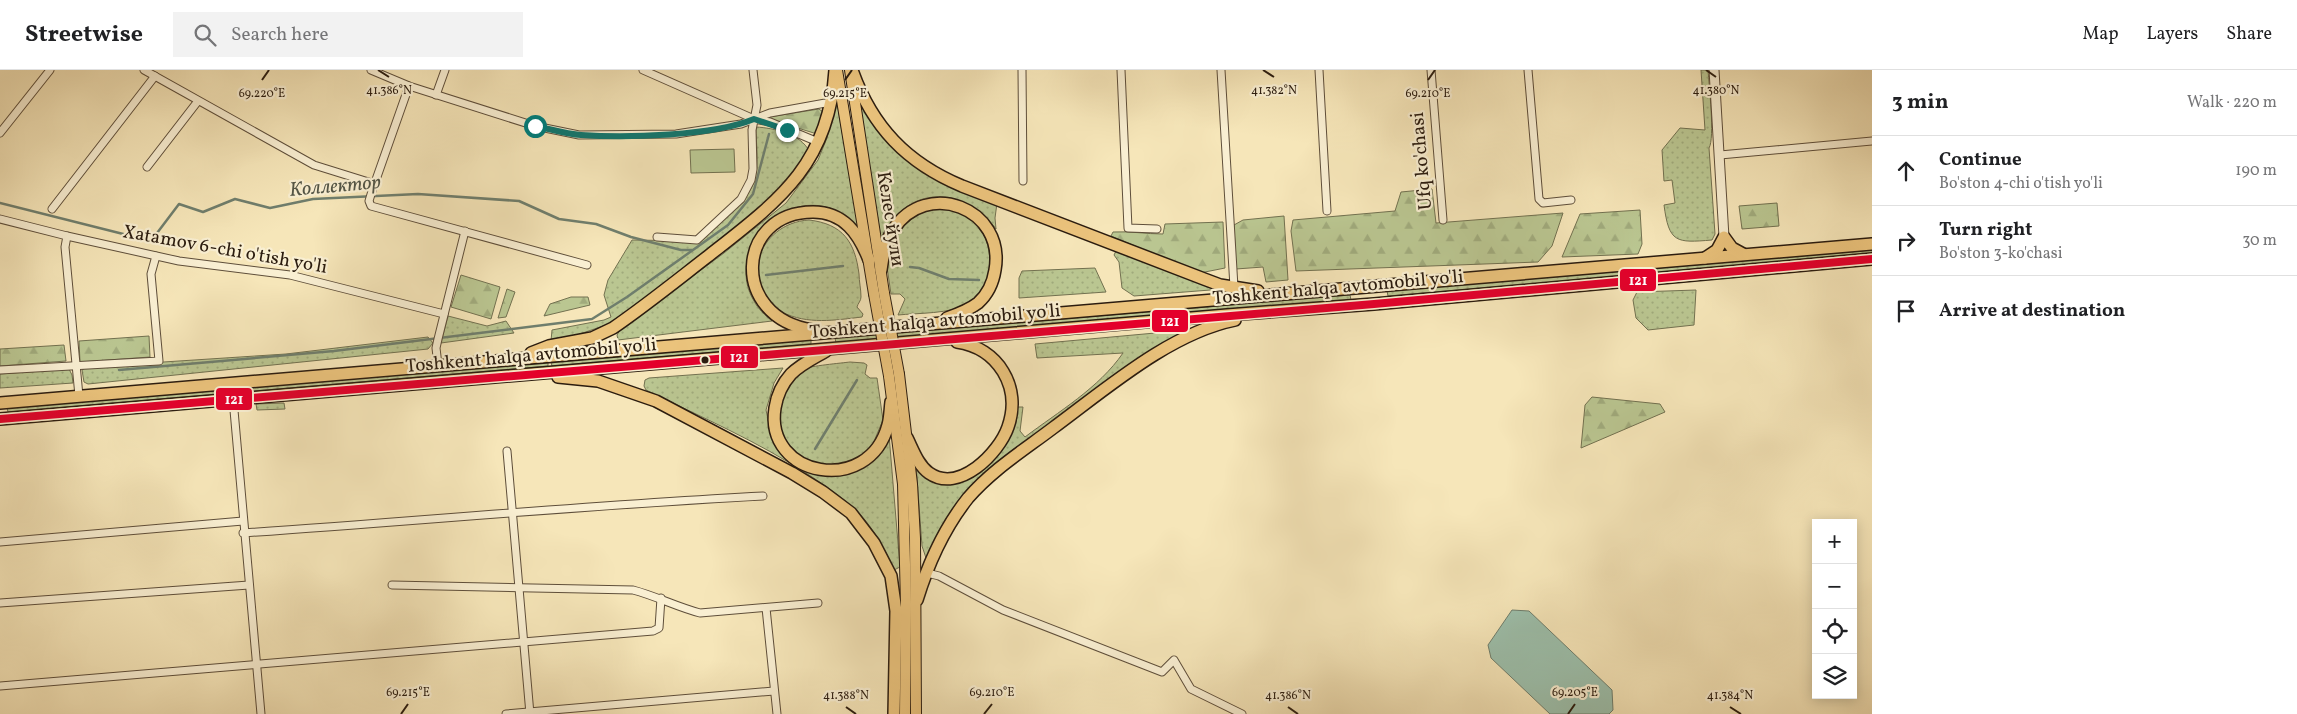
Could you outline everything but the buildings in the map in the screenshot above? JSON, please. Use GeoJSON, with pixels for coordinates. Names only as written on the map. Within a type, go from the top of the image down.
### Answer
{"type":"FeatureCollection","features":[{"type":"Feature","properties":{"kind":"highway"},"geometry":{"type":"LineString","coordinates":[[518,358],[549,346],[592,338],[613,328],[769,208],[798,176],[818,142],[832,102],[836,70]]}},
{"type":"Feature","properties":{"kind":"highway"},"geometry":{"type":"LineString","coordinates":[[851,70],[864,101],[880,125],[907,154],[937,174],[962,186],[1204,279],[1234,287],[1277,294]]}},
{"type":"Feature","properties":{"kind":"highway"},"geometry":{"type":"LineString","coordinates":[[881,270],[888,239],[898,222],[911,212],[925,205],[950,204],[964,208],[980,218],[990,232],[996,250],[996,267],[990,288],[980,301],[972,307],[936,323]]}},
{"type":"Feature","properties":{"kind":"highway"},"geometry":{"type":"LineString","coordinates":[[829,332],[810,330],[793,325],[777,316],[763,304],[753,285],[752,276],[754,258],[759,243],[769,229],[784,218],[801,212],[819,212],[834,216],[850,226],[859,236],[869,260]]}},
{"type":"Feature","properties":{"kind":"highway"},"geometry":{"type":"LineString","coordinates":[[1705,258],[1718,250],[1724,237],[1732,248],[1744,255]]}},
{"type":"Feature","properties":{"kind":"highway","name":"Toshkent halqa avtomobil yo'li"},"geometry":{"type":"LineString","coordinates":[[0,403],[1872,244]]}},
{"type":"Feature","properties":{"kind":"highway","name":"Toshkent halqa avtomobil yo'li"},"geometry":{"type":"LineString","coordinates":[[0,419],[832,348],[1272,313],[1872,259]]}},
{"type":"Feature","properties":{"kind":"highway"},"geometry":{"type":"LineString","coordinates":[[1372,286],[1374,304]]}},
{"type":"Feature","properties":{"kind":"highway"},"geometry":{"type":"LineString","coordinates":[[913,605],[953,520],[969,498],[996,470],[1111,386],[1169,348],[1219,324],[1272,313]]}},
{"type":"Feature","properties":{"kind":"highway"},"geometry":{"type":"LineString","coordinates":[[907,438],[916,457],[927,471],[939,477],[951,478],[964,474],[984,460],[1001,442],[1009,424],[1012,406],[1010,394],[1004,374],[997,361],[987,352],[976,346],[941,339]]}},
{"type":"Feature","properties":{"kind":"highway"},"geometry":{"type":"LineString","coordinates":[[832,348],[797,369],[786,380],[778,394],[774,414],[775,425],[778,436],[788,452],[802,463],[824,471],[840,470],[858,464],[871,454],[884,436],[888,426],[891,402]]}},
{"type":"Feature","properties":{"kind":"highway"},"geometry":{"type":"LineString","coordinates":[[528,374],[598,381],[656,401],[798,477],[823,492],[851,513],[874,543],[891,576],[896,611],[902,713]]}},
{"type":"Feature","properties":{"kind":"main road"},"geometry":{"type":"LineString","coordinates":[[836,70],[869,260],[879,294]]}},
{"type":"Feature","properties":{"kind":"main road","name":"Келес йули"},"geometry":{"type":"LineString","coordinates":[[851,70],[881,270],[879,294],[894,375]]}},
{"type":"Feature","properties":{"kind":"main road"},"geometry":{"type":"LineString","coordinates":[[894,375],[891,402],[903,484],[913,605],[902,713]]}},
{"type":"Feature","properties":{"kind":"main road"},"geometry":{"type":"LineString","coordinates":[[894,375],[907,438],[912,484],[916,714]]}},
{"type":"Feature","properties":{"kind":"street"},"geometry":{"type":"LineString","coordinates":[[0,133],[50,70]]}},
{"type":"Feature","properties":{"kind":"street"},"geometry":{"type":"LineString","coordinates":[[144,70],[314,165],[375,184]]}},
{"type":"Feature","properties":{"kind":"street"},"geometry":{"type":"LineString","coordinates":[[371,70],[409,86],[535,126],[579,135],[676,134],[741,124],[770,113],[832,102]]}},
{"type":"Feature","properties":{"kind":"street"},"geometry":{"type":"LineString","coordinates":[[436,95],[445,70]]}},
{"type":"Feature","properties":{"kind":"street"},"geometry":{"type":"LineString","coordinates":[[643,70],[754,119],[770,122],[818,142]]}},
{"type":"Feature","properties":{"kind":"street"},"geometry":{"type":"LineString","coordinates":[[657,237],[697,240],[741,199],[747,190],[752,174],[752,130],[757,105],[753,70]]}},
{"type":"Feature","properties":{"kind":"street"},"geometry":{"type":"LineString","coordinates":[[1022,70],[1023,181]]}},
{"type":"Feature","properties":{"kind":"street"},"geometry":{"type":"LineString","coordinates":[[1121,70],[1128,228],[1157,229]]}},
{"type":"Feature","properties":{"kind":"street"},"geometry":{"type":"LineString","coordinates":[[1221,70],[1234,287]]}},
{"type":"Feature","properties":{"kind":"street"},"geometry":{"type":"LineString","coordinates":[[1319,70],[1327,211]]}},
{"type":"Feature","properties":{"kind":"street","name":"Ufq ko'chasi"},"geometry":{"type":"LineString","coordinates":[[1431,70],[1443,220]]}},
{"type":"Feature","properties":{"kind":"street"},"geometry":{"type":"LineString","coordinates":[[1528,70],[1539,199],[1543,203],[1571,200]]}},
{"type":"Feature","properties":{"kind":"street"},"geometry":{"type":"LineString","coordinates":[[1714,70],[1724,237]]}},
{"type":"Feature","properties":{"kind":"street"},"geometry":{"type":"LineString","coordinates":[[52,209],[155,76]]}},
{"type":"Feature","properties":{"kind":"street"},"geometry":{"type":"LineString","coordinates":[[409,86],[371,195],[371,206],[587,265]]}},
{"type":"Feature","properties":{"kind":"street"},"geometry":{"type":"LineString","coordinates":[[147,167],[198,101]]}},
{"type":"Feature","properties":{"kind":"street"},"geometry":{"type":"LineString","coordinates":[[1720,155],[1872,141]]}},
{"type":"Feature","properties":{"kind":"street","name":"Xatamov 6-chi o'tish yo'li"},"geometry":{"type":"LineString","coordinates":[[0,219],[179,261],[290,275],[444,314]]}},
{"type":"Feature","properties":{"kind":"street"},"geometry":{"type":"LineString","coordinates":[[438,365],[438,339],[465,232]]}},
{"type":"Feature","properties":{"kind":"street"},"geometry":{"type":"LineString","coordinates":[[67,236],[65,246],[79,396]]}},
{"type":"Feature","properties":{"kind":"street"},"geometry":{"type":"LineString","coordinates":[[0,370],[75,364],[159,361],[151,274],[156,256]]}},
{"type":"Feature","properties":{"kind":"street"},"geometry":{"type":"LineString","coordinates":[[232,399],[261,714]]}},
{"type":"Feature","properties":{"kind":"street"},"geometry":{"type":"LineString","coordinates":[[507,452],[530,713]]}},
{"type":"Feature","properties":{"kind":"street"},"geometry":{"type":"LineString","coordinates":[[243,533],[512,514],[648,502],[763,496]]}},
{"type":"Feature","properties":{"kind":"street"},"geometry":{"type":"LineString","coordinates":[[0,542],[243,521]]}},
{"type":"Feature","properties":{"kind":"street"},"geometry":{"type":"LineString","coordinates":[[927,573],[939,576],[1003,610],[1162,672],[1174,660],[1191,689],[1242,714]]}},
{"type":"Feature","properties":{"kind":"street"},"geometry":{"type":"LineString","coordinates":[[0,603],[249,585]]}},
{"type":"Feature","properties":{"kind":"street"},"geometry":{"type":"LineString","coordinates":[[392,585],[633,590],[661,598],[700,613],[818,603]]}},
{"type":"Feature","properties":{"kind":"street"},"geometry":{"type":"LineString","coordinates":[[0,686],[653,631],[659,628],[661,621],[661,598]]}},
{"type":"Feature","properties":{"kind":"street"},"geometry":{"type":"LineString","coordinates":[[766,608],[777,714]]}},
{"type":"Feature","properties":{"kind":"street"},"geometry":{"type":"LineString","coordinates":[[506,714],[774,691]]}},
{"type":"Feature","properties":{"kind":"green space"},"geometry":{"type":"Polygon","coordinates":[[[1701,70],[1708,70],[1712,123],[1709,148],[1715,234],[1712,240],[1690,241],[1676,238],[1672,234],[1666,218],[1664,205],[1675,203],[1672,180],[1664,181],[1662,150],[1680,128],[1705,130],[1701,70]]]}},
{"type":"Feature","properties":{"kind":"green space"},"geometry":{"type":"Polygon","coordinates":[[[836,97],[858,226],[832,209],[821,206],[803,206],[786,211],[759,234],[751,249],[746,266],[747,284],[756,304],[772,321],[618,340],[617,335],[620,330],[724,253],[786,203],[818,160],[827,138],[836,97]]]}},
{"type":"Feature","properties":{"kind":"green space"},"geometry":{"type":"Polygon","coordinates":[[[859,102],[888,141],[997,203],[996,229],[975,208],[949,198],[935,197],[921,199],[908,206],[894,218],[881,238],[859,102]]]}},
{"type":"Feature","properties":{"kind":"green space"},"geometry":{"type":"Polygon","coordinates":[[[819,109],[823,112],[817,134],[769,119],[769,117],[819,109]]]}},
{"type":"Feature","properties":{"kind":"green space"},"geometry":{"type":"Polygon","coordinates":[[[756,127],[786,133],[800,140],[805,145],[809,151],[794,177],[743,224],[612,323],[568,338],[551,341],[552,330],[611,317],[604,295],[608,280],[632,240],[697,241],[739,205],[746,197],[755,178],[757,159],[756,127]]]}},
{"type":"Feature","properties":{"kind":"green space"},"geometry":{"type":"Polygon","coordinates":[[[734,149],[735,172],[691,173],[690,150],[734,149]]]}},
{"type":"Feature","properties":{"kind":"green space"},"geometry":{"type":"Polygon","coordinates":[[[1432,189],[1436,223],[1563,213],[1552,246],[1538,262],[1296,271],[1291,231],[1293,220],[1395,211],[1401,192],[1432,189]]]}},
{"type":"Feature","properties":{"kind":"green space"},"geometry":{"type":"Polygon","coordinates":[[[1777,203],[1779,226],[1742,229],[1739,206],[1777,203]]]}},
{"type":"Feature","properties":{"kind":"green space"},"geometry":{"type":"Polygon","coordinates":[[[945,208],[968,217],[983,233],[990,257],[989,275],[984,289],[972,301],[952,310],[898,315],[905,299],[900,294],[891,294],[887,267],[889,249],[897,231],[922,211],[945,208]]]}},
{"type":"Feature","properties":{"kind":"green space"},"geometry":{"type":"Polygon","coordinates":[[[1640,210],[1642,244],[1638,254],[1562,257],[1580,214],[1640,210]]]}},
{"type":"Feature","properties":{"kind":"green space"},"geometry":{"type":"Polygon","coordinates":[[[1284,216],[1288,280],[1266,282],[1263,267],[1236,269],[1234,225],[1243,220],[1284,216]]]}},
{"type":"Feature","properties":{"kind":"green space"},"geometry":{"type":"Polygon","coordinates":[[[809,220],[821,222],[839,230],[850,244],[859,274],[861,300],[857,307],[863,314],[862,317],[822,320],[801,319],[782,312],[768,301],[760,288],[757,273],[759,258],[765,244],[776,232],[791,224],[809,220]]]}},
{"type":"Feature","properties":{"kind":"green space"},"geometry":{"type":"Polygon","coordinates":[[[1223,222],[1225,268],[1200,273],[1111,236],[1113,232],[1163,234],[1165,224],[1223,222]]]}},
{"type":"Feature","properties":{"kind":"green space"},"geometry":{"type":"Polygon","coordinates":[[[1117,249],[1223,289],[1134,296],[1122,288],[1119,262],[1114,255],[1117,249]]]}},
{"type":"Feature","properties":{"kind":"green space"},"geometry":{"type":"Polygon","coordinates":[[[1872,250],[1872,255],[1388,296],[1387,291],[1872,250]]]}},
{"type":"Feature","properties":{"kind":"green space"},"geometry":{"type":"Polygon","coordinates":[[[1095,268],[1106,292],[1019,298],[1019,278],[1022,271],[1095,268]]]}},
{"type":"Feature","properties":{"kind":"green space"},"geometry":{"type":"Polygon","coordinates":[[[461,275],[500,287],[491,319],[451,307],[461,275]]]}},
{"type":"Feature","properties":{"kind":"green space"},"geometry":{"type":"Polygon","coordinates":[[[507,289],[515,292],[506,317],[498,318],[507,289]]]}},
{"type":"Feature","properties":{"kind":"green space"},"geometry":{"type":"Polygon","coordinates":[[[1696,290],[1694,325],[1648,330],[1636,318],[1633,300],[1637,292],[1696,290]]]}},
{"type":"Feature","properties":{"kind":"green space"},"geometry":{"type":"Polygon","coordinates":[[[1350,295],[1351,300],[836,343],[835,338],[1350,295]]]}},
{"type":"Feature","properties":{"kind":"green space"},"geometry":{"type":"Polygon","coordinates":[[[571,297],[588,297],[590,305],[544,316],[550,304],[571,297]]]}},
{"type":"Feature","properties":{"kind":"green space"},"geometry":{"type":"Polygon","coordinates":[[[448,316],[487,326],[506,321],[514,333],[441,343],[448,316]]]}},
{"type":"Feature","properties":{"kind":"green space"},"geometry":{"type":"Polygon","coordinates":[[[1188,330],[1011,451],[984,473],[961,498],[927,561],[922,546],[916,464],[922,472],[973,474],[1016,407],[1023,407],[1020,431],[1025,437],[1090,388],[1113,366],[1123,353],[1037,358],[1035,344],[1188,330]]]}},
{"type":"Feature","properties":{"kind":"green space"},"geometry":{"type":"Polygon","coordinates":[[[149,336],[150,357],[80,362],[79,341],[149,336]]]}},
{"type":"Feature","properties":{"kind":"green space"},"geometry":{"type":"Polygon","coordinates":[[[428,337],[433,343],[428,349],[88,384],[84,382],[82,370],[87,367],[286,354],[428,337]]]}},
{"type":"Feature","properties":{"kind":"green space"},"geometry":{"type":"Polygon","coordinates":[[[811,340],[811,344],[552,366],[551,362],[811,340]]]}},
{"type":"Feature","properties":{"kind":"green space"},"geometry":{"type":"Polygon","coordinates":[[[64,345],[66,361],[0,366],[0,349],[64,345]]]}},
{"type":"Feature","properties":{"kind":"green space"},"geometry":{"type":"Polygon","coordinates":[[[548,362],[548,366],[8,412],[7,408],[548,362]]]}},
{"type":"Feature","properties":{"kind":"green space"},"geometry":{"type":"Polygon","coordinates":[[[850,362],[864,363],[867,365],[865,374],[870,378],[877,378],[883,420],[869,453],[837,467],[818,464],[802,458],[791,448],[783,436],[779,422],[779,407],[784,393],[792,380],[804,369],[850,362]]]}},
{"type":"Feature","properties":{"kind":"green space"},"geometry":{"type":"Polygon","coordinates":[[[783,368],[774,383],[766,410],[772,438],[780,452],[822,475],[846,475],[859,470],[875,459],[889,435],[900,567],[894,570],[881,544],[865,520],[853,507],[832,490],[769,451],[646,390],[644,386],[645,380],[649,378],[783,368]]]}},
{"type":"Feature","properties":{"kind":"green space"},"geometry":{"type":"Polygon","coordinates":[[[69,369],[73,383],[0,388],[0,374],[69,369]]]}},
{"type":"Feature","properties":{"kind":"green space"},"geometry":{"type":"Polygon","coordinates":[[[1592,397],[1660,404],[1665,412],[1581,448],[1585,405],[1592,397]]]}},
{"type":"Feature","properties":{"kind":"green space"},"geometry":{"type":"Polygon","coordinates":[[[284,403],[285,409],[257,410],[256,404],[284,403]]]}},
{"type":"Feature","properties":{"kind":"shaded area"},"geometry":{"type":"Polygon","coordinates":[[[1512,610],[1529,611],[1612,690],[1613,710],[1609,714],[1550,714],[1491,658],[1488,645],[1512,610]]]}},
{"type":"Feature","properties":{"kind":"waterway"},"geometry":{"type":"LineString","coordinates":[[119,370],[334,351],[592,319],[627,297],[728,225],[753,194],[769,134]]}},
{"type":"Feature","properties":{"kind":"waterway","name":"Коллектор"},"geometry":{"type":"LineString","coordinates":[[0,203],[151,241],[179,204],[203,212],[235,199],[270,208],[313,199],[418,194],[519,201],[559,219],[596,224],[631,237],[681,250],[692,250]]}},
{"type":"Feature","properties":{"kind":"waterway","name":"Коллектор"},"geometry":{"type":"LineString","coordinates":[[766,275],[843,266]]}},
{"type":"Feature","properties":{"kind":"waterway","name":"Коллектор"},"geometry":{"type":"LineString","coordinates":[[910,267],[919,268],[949,279],[979,280]]}},
{"type":"Feature","properties":{"kind":"waterway"},"geometry":{"type":"LineString","coordinates":[[815,449],[857,380]]}},
{"type":"Feature","properties":{"kind":"transit line","name":"121"},"geometry":{"type":"LineString","coordinates":[[0,419],[1374,304],[1872,259]]}},
{"type":"Feature","properties":{"kind":"route"},"geometry":{"type":"LineString","coordinates":[[535,126],[579,135],[663,135],[741,124],[754,119],[770,122],[787,130]]}}]}
